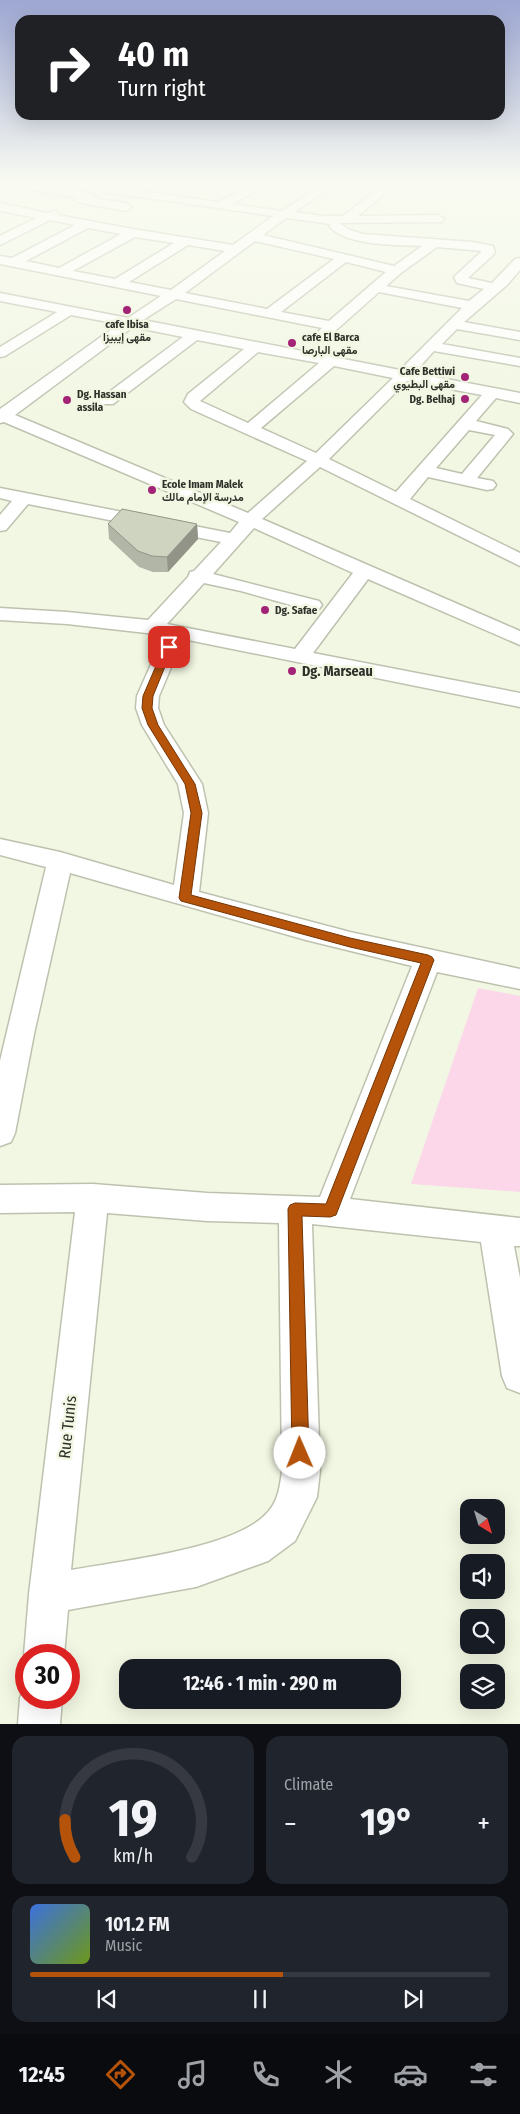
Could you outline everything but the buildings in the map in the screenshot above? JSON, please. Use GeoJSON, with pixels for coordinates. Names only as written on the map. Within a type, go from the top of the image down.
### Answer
{"type":"FeatureCollection","features":[{"type":"Feature","properties":{"kind":"street"},"geometry":{"type":"LineString","coordinates":[[14,263],[332,326]]}},
{"type":"Feature","properties":{"kind":"street"},"geometry":{"type":"LineString","coordinates":[[61,272],[77,263]]}},
{"type":"Feature","properties":{"kind":"street"},"geometry":{"type":"LineString","coordinates":[[118,283],[150,263]]}},
{"type":"Feature","properties":{"kind":"street"},"geometry":{"type":"LineString","coordinates":[[1,416],[215,263]]}},
{"type":"Feature","properties":{"kind":"street"},"geometry":{"type":"LineString","coordinates":[[269,314],[337,263]]}},
{"type":"Feature","properties":{"kind":"street"},"geometry":{"type":"LineString","coordinates":[[368,263],[396,270]]}},
{"type":"Feature","properties":{"kind":"street"},"geometry":{"type":"LineString","coordinates":[[300,356],[405,263]]}},
{"type":"Feature","properties":{"kind":"street"},"geometry":{"type":"LineString","coordinates":[[477,263],[461,277],[462,280],[520,286]]}},
{"type":"Feature","properties":{"kind":"street"},"geometry":{"type":"LineString","coordinates":[[153,627],[250,520],[318,460],[431,346],[472,306],[499,285],[519,263]]}},
{"type":"Feature","properties":{"kind":"street"},"geometry":{"type":"LineString","coordinates":[[377,288],[472,306]]}},
{"type":"Feature","properties":{"kind":"street"},"geometry":{"type":"LineString","coordinates":[[2,299],[70,310],[520,398]]}},
{"type":"Feature","properties":{"kind":"street"},"geometry":{"type":"LineString","coordinates":[[0,353],[70,310]]}},
{"type":"Feature","properties":{"kind":"street"},"geometry":{"type":"LineString","coordinates":[[454,324],[520,336]]}},
{"type":"Feature","properties":{"kind":"street"},"geometry":{"type":"LineString","coordinates":[[107,402],[194,335]]}},
{"type":"Feature","properties":{"kind":"street"},"geometry":{"type":"LineString","coordinates":[[431,346],[520,362]]}},
{"type":"Feature","properties":{"kind":"street"},"geometry":{"type":"LineString","coordinates":[[255,347],[194,397],[192,402],[197,406],[318,460],[520,560]]}},
{"type":"Feature","properties":{"kind":"street"},"geometry":{"type":"LineString","coordinates":[[250,429],[330,362]]}},
{"type":"Feature","properties":{"kind":"street"},"geometry":{"type":"LineString","coordinates":[[399,500],[492,393]]}},
{"type":"Feature","properties":{"kind":"street"},"geometry":{"type":"LineString","coordinates":[[1,416],[250,520],[520,638]]}},
{"type":"Feature","properties":{"kind":"street"},"geometry":{"type":"LineString","coordinates":[[466,424],[506,434],[466,480]]}},
{"type":"Feature","properties":{"kind":"street"},"geometry":{"type":"LineString","coordinates":[[425,471],[487,485]]}},
{"type":"Feature","properties":{"kind":"street"},"geometry":{"type":"LineString","coordinates":[[0,493],[234,539]]}},
{"type":"Feature","properties":{"kind":"street"},"geometry":{"type":"LineString","coordinates":[[0,526],[24,498]]}},
{"type":"Feature","properties":{"kind":"street"},"geometry":{"type":"LineString","coordinates":[[300,656],[365,570]]}},
{"type":"Feature","properties":{"kind":"street"},"geometry":{"type":"LineString","coordinates":[[198,576],[244,586],[312,605]]}},
{"type":"Feature","properties":{"kind":"street"},"geometry":{"type":"LineString","coordinates":[[0,614],[67,618],[153,627],[520,700]]}},
{"type":"Feature","properties":{"kind":"street"},"geometry":{"type":"LineString","coordinates":[[176,631],[148,696],[147,708],[153,725],[190,784],[196,813],[185,898]]}},
{"type":"Feature","properties":{"kind":"street"},"geometry":{"type":"LineString","coordinates":[[0,847],[60,861],[185,898],[350,942],[520,979]]}},
{"type":"Feature","properties":{"kind":"street"},"geometry":{"type":"LineString","coordinates":[[0,1133],[30,989],[60,861]]}},
{"type":"Feature","properties":{"kind":"street"},"geometry":{"type":"LineString","coordinates":[[330,1211],[428,960]]}},
{"type":"Feature","properties":{"kind":"street"},"geometry":{"type":"LineString","coordinates":[[0,1198],[93,1198],[207,1207],[330,1211],[507,1231],[520,1376]]}},
{"type":"Feature","properties":{"kind":"street","name":"Rue Tunis"},"geometry":{"type":"LineString","coordinates":[[45,1644],[93,1198]]}},
{"type":"Feature","properties":{"kind":"street"},"geometry":{"type":"LineString","coordinates":[[49,1594],[196,1566],[254,1547],[282,1527],[298,1497],[301,1472],[295,1209]]}},
{"type":"Feature","properties":{"kind":"street"},"geometry":{"type":"LineString","coordinates":[[39,1724],[40,1709]]}},
{"type":"Feature","properties":{"kind":"shaded area"},"geometry":{"type":"Polygon","coordinates":[[[478,988],[520,996],[520,1192],[411,1184],[478,988]]]}},
{"type":"Feature","properties":{"kind":"place","name":"cafe Ibisa مقهى إيبيزا"},"geometry":{"type":"Point","coordinates":[127,310]}},
{"type":"Feature","properties":{"kind":"place","name":"cafe El Barca مقهى البارصا"},"geometry":{"type":"Point","coordinates":[292,343]}},
{"type":"Feature","properties":{"kind":"place","name":"Cafe Bettiwi مقهى البطيوي"},"geometry":{"type":"Point","coordinates":[465,377]}},
{"type":"Feature","properties":{"kind":"place","name":"Dg. Belhaj"},"geometry":{"type":"Point","coordinates":[465,399]}},
{"type":"Feature","properties":{"kind":"place","name":"Dg. Hassan assila"},"geometry":{"type":"Point","coordinates":[67,400]}},
{"type":"Feature","properties":{"kind":"place","name":"Ecole Imam Malek مدرسة الإمام مالك"},"geometry":{"type":"Point","coordinates":[152,490]}},
{"type":"Feature","properties":{"kind":"place","name":"Dg. Safae"},"geometry":{"type":"Point","coordinates":[265,610]}},
{"type":"Feature","properties":{"kind":"place","name":"Dg. Marseau"},"geometry":{"type":"Point","coordinates":[292,671]}},
{"type":"Feature","properties":{"kind":"route"},"geometry":{"type":"LineString","coordinates":[[169,647],[148,696],[147,708],[153,725],[190,784],[196,813],[185,898],[350,942],[428,960],[330,1211],[295,1209],[300,1453]]}}]}
